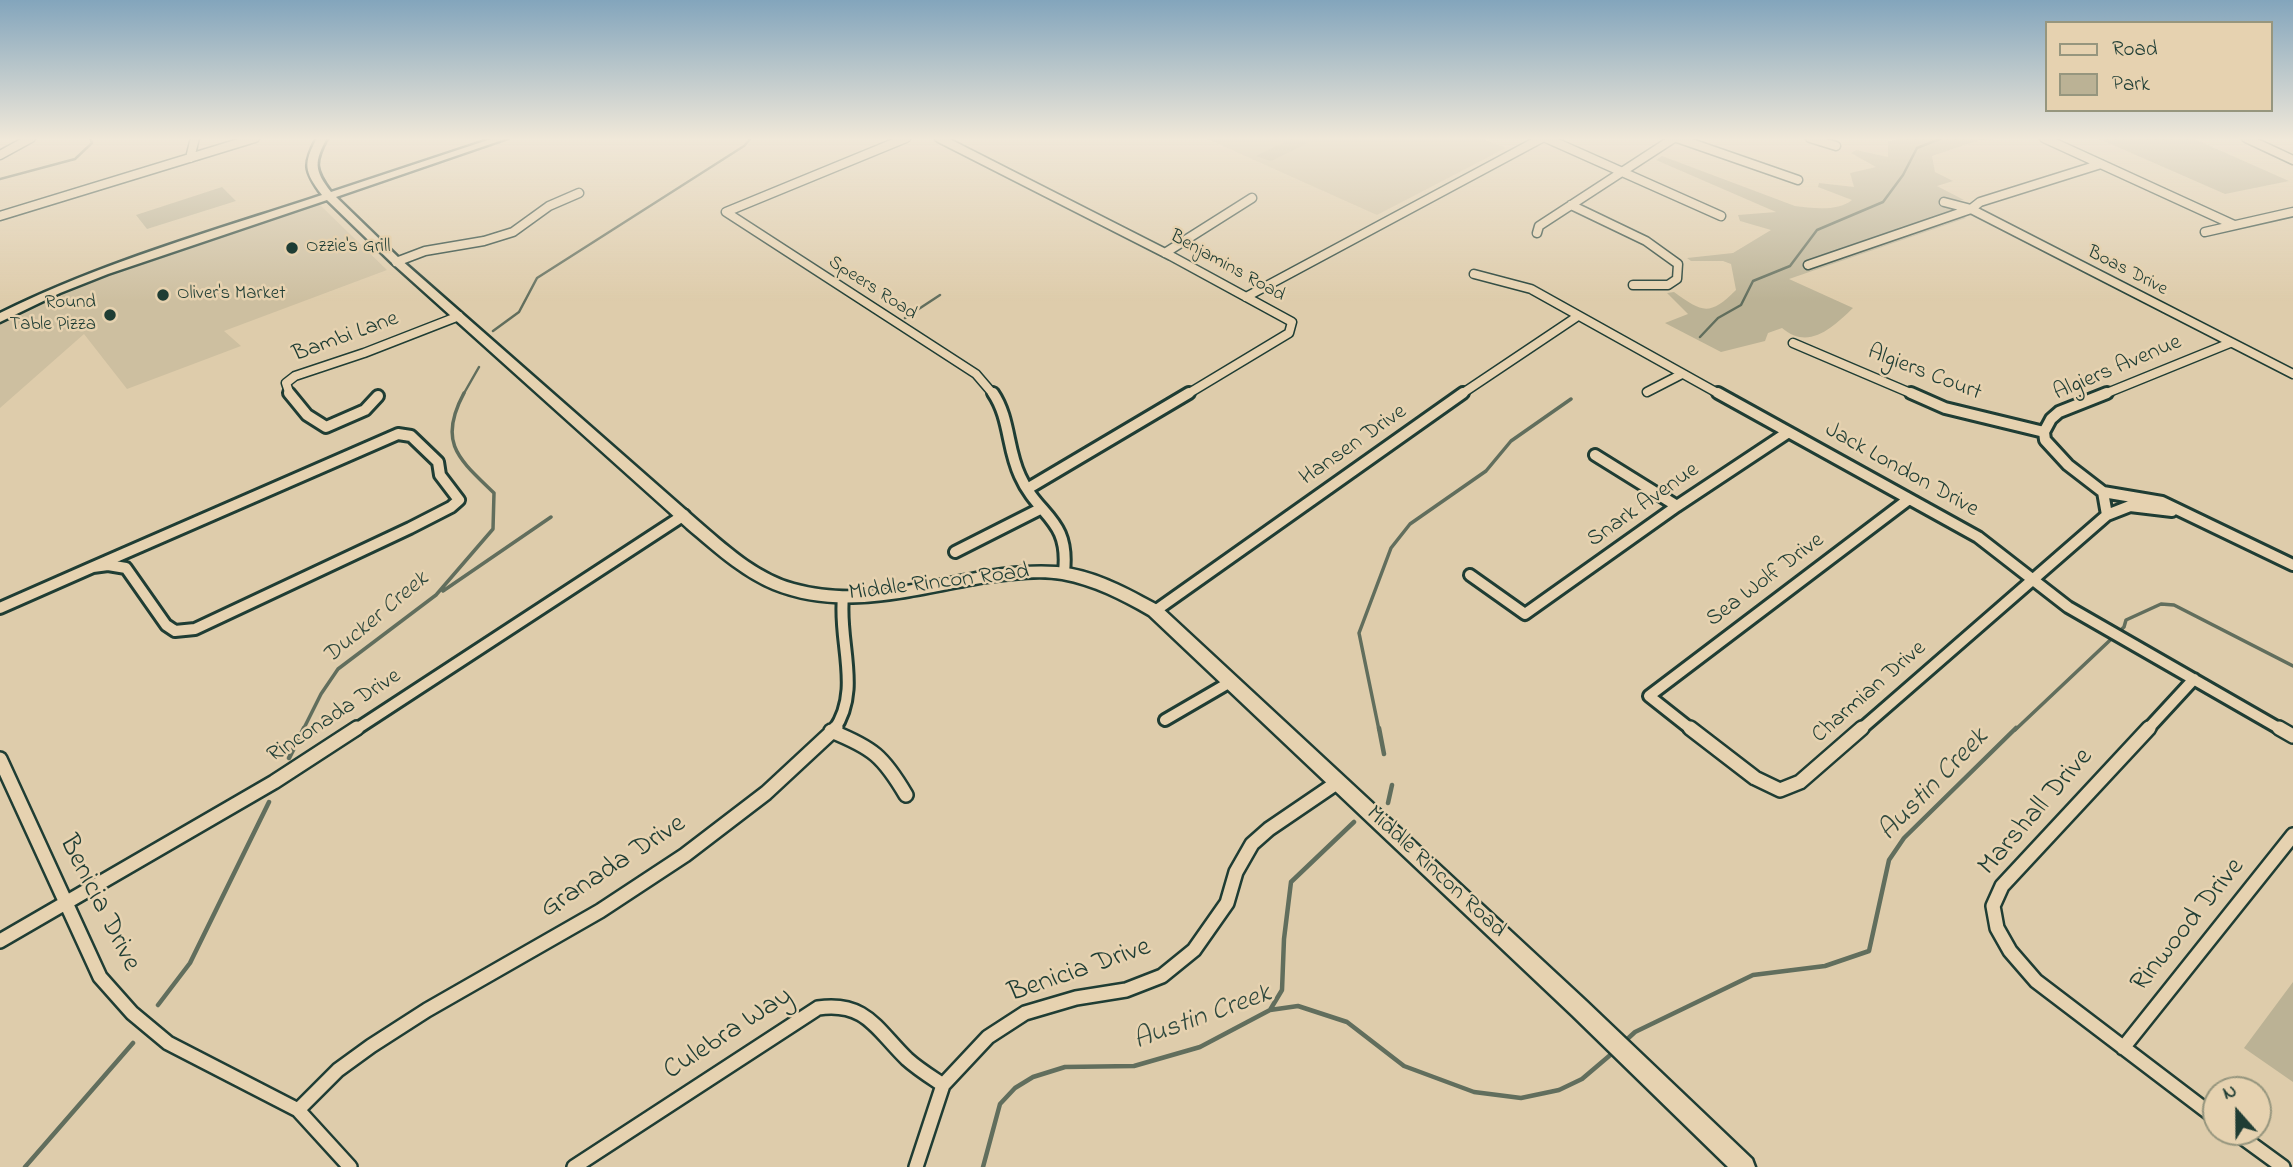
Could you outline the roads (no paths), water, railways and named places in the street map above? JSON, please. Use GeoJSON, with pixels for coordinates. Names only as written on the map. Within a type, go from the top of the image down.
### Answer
{"type":"FeatureCollection","features":[{"type":"Feature","properties":{"kind":"street"},"geometry":{"type":"LineString","coordinates":[[0,216],[77,192]]}},
{"type":"Feature","properties":{"kind":"street","name":"Middle Rincon Road"},"geometry":{"type":"LineString","coordinates":[[326,192],[396,262],[735,560],[758,575],[795,590],[843,597],[884,596],[1003,572],[1064,572],[1123,591],[1155,611],[1607,1035],[1743,1167]]}},
{"type":"Feature","properties":{"kind":"street"},"geometry":{"type":"LineString","coordinates":[[0,318],[83,279],[335,192]]}},
{"type":"Feature","properties":{"kind":"street","name":"Speers Road"},"geometry":{"type":"LineString","coordinates":[[774,192],[726,212],[976,374],[991,387],[998,397],[1019,476],[1040,509],[1063,537],[1066,549],[1064,572]]}},
{"type":"Feature","properties":{"kind":"street","name":"Benjamins Road"},"geometry":{"type":"LineString","coordinates":[[1027,489],[1289,332],[1292,322],[1046,192]]}},
{"type":"Feature","properties":{"kind":"street"},"geometry":{"type":"LineString","coordinates":[[1246,297],[1442,192]]}},
{"type":"Feature","properties":{"kind":"street"},"geometry":{"type":"LineString","coordinates":[[1537,233],[1539,226],[1590,192]]}},
{"type":"Feature","properties":{"kind":"street"},"geometry":{"type":"LineString","coordinates":[[1669,192],[1721,216]]}},
{"type":"Feature","properties":{"kind":"street"},"geometry":{"type":"LineString","coordinates":[[1808,265],[1971,209],[1980,202],[2010,192]]}},
{"type":"Feature","properties":{"kind":"street"},"geometry":{"type":"LineString","coordinates":[[2163,192],[2234,225]]}},
{"type":"Feature","properties":{"kind":"street"},"geometry":{"type":"LineString","coordinates":[[396,262],[425,251],[484,241],[513,232],[549,206],[579,193]]}},
{"type":"Feature","properties":{"kind":"street"},"geometry":{"type":"LineString","coordinates":[[1165,253],[1252,198]]}},
{"type":"Feature","properties":{"kind":"street","name":"Boas Drive"},"geometry":{"type":"LineString","coordinates":[[1944,202],[1971,209],[2293,374]]}},
{"type":"Feature","properties":{"kind":"street"},"geometry":{"type":"LineString","coordinates":[[1571,205],[1656,248],[1677,262],[1681,271],[1677,279],[1668,285],[1633,285]]}},
{"type":"Feature","properties":{"kind":"street"},"geometry":{"type":"LineString","coordinates":[[2205,232],[2293,212]]}},
{"type":"Feature","properties":{"kind":"street","name":"Jack London Drive"},"geometry":{"type":"LineString","coordinates":[[1474,274],[1531,289],[1978,537],[2067,607],[2293,736]]}},
{"type":"Feature","properties":{"kind":"street","name":"Bambi Lane"},"geometry":{"type":"LineString","coordinates":[[379,396],[365,410],[326,427],[317,424],[287,392],[286,383],[295,376],[364,354],[459,316]]}},
{"type":"Feature","properties":{"kind":"street","name":"Hansen Drive"},"geometry":{"type":"LineString","coordinates":[[1155,611],[1509,360],[1578,316]]}},
{"type":"Feature","properties":{"kind":"street","name":"Algiers Court"},"geometry":{"type":"LineString","coordinates":[[1793,343],[1945,408],[2044,432]]}},
{"type":"Feature","properties":{"kind":"street","name":"Algiers Avenue"},"geometry":{"type":"LineString","coordinates":[[2081,477],[2045,440],[2044,432],[2051,419],[2074,404],[2230,343]]}},
{"type":"Feature","properties":{"kind":"street"},"geometry":{"type":"LineString","coordinates":[[1647,392],[1682,374]]}},
{"type":"Feature","properties":{"kind":"street","name":"Snark Avenue"},"geometry":{"type":"LineString","coordinates":[[1470,575],[1525,614],[1677,506],[1787,433]]}},
{"type":"Feature","properties":{"kind":"street"},"geometry":{"type":"LineString","coordinates":[[0,608],[375,442],[398,434],[411,436],[438,463],[440,475],[459,500],[451,507],[410,528],[195,629],[175,631],[166,625],[126,568],[108,565],[93,567]]}},
{"type":"Feature","properties":{"kind":"street"},"geometry":{"type":"LineString","coordinates":[[1595,455],[1677,506]]}},
{"type":"Feature","properties":{"kind":"street","name":"Charmian Drive"},"geometry":{"type":"LineString","coordinates":[[2081,477],[2103,492],[2153,500],[2192,514],[2293,565]]}},
{"type":"Feature","properties":{"kind":"street"},"geometry":{"type":"LineString","coordinates":[[2103,492],[2107,515]]}},
{"type":"Feature","properties":{"kind":"street","name":"Sea Wolf Drive"},"geometry":{"type":"LineString","coordinates":[[1649,696],[1909,499]]}},
{"type":"Feature","properties":{"kind":"street","name":"Charmian Drive"},"geometry":{"type":"LineString","coordinates":[[1649,696],[1755,778],[1780,790],[1800,782],[2107,515],[2130,506],[2192,514]]}},
{"type":"Feature","properties":{"kind":"street"},"geometry":{"type":"LineString","coordinates":[[955,552],[1040,509]]}},
{"type":"Feature","properties":{"kind":"street","name":"Rinconada Drive"},"geometry":{"type":"LineString","coordinates":[[0,941],[274,782],[684,514]]}},
{"type":"Feature","properties":{"kind":"street","name":"Granada Drive"},"geometry":{"type":"LineString","coordinates":[[298,1110],[342,1067],[401,1026],[643,884],[768,791],[831,731],[843,716],[850,676],[840,612],[843,597]]}},
{"type":"Feature","properties":{"kind":"street","name":"Marshall Drive"},"geometry":{"type":"LineString","coordinates":[[2194,679],[2001,886],[1993,907],[1998,928],[2023,968],[2043,989],[2202,1107]]}},
{"type":"Feature","properties":{"kind":"street"},"geometry":{"type":"LineString","coordinates":[[1165,720],[1232,681]]}},
{"type":"Feature","properties":{"kind":"street"},"geometry":{"type":"LineString","coordinates":[[831,731],[862,744],[889,765],[906,795]]}},
{"type":"Feature","properties":{"kind":"street","name":"Benicia Drive"},"geometry":{"type":"LineString","coordinates":[[0,759],[100,977],[132,1013],[168,1043],[298,1110],[350,1167]]}},
{"type":"Feature","properties":{"kind":"street","name":"Benicia Drive"},"geometry":{"type":"LineString","coordinates":[[916,1167],[943,1085],[988,1037],[1025,1013],[1076,998],[1126,990],[1162,976],[1194,950],[1227,903],[1236,872],[1252,844],[1269,829],[1338,782]]}},
{"type":"Feature","properties":{"kind":"street","name":"Rinwood Drive"},"geometry":{"type":"LineString","coordinates":[[2123,1048],[2293,835]]}},
{"type":"Feature","properties":{"kind":"street","name":"Culebra Way"},"geometry":{"type":"LineString","coordinates":[[574,1167],[818,1008],[833,1004],[862,1012],[907,1060],[943,1085]]}},
{"type":"Feature","properties":{"kind":"street"},"geometry":{"type":"LineString","coordinates":[[2254,1146],[2283,1167]]}},
{"type":"Feature","properties":{"kind":"waterway","name":"Ducker Creek"},"geometry":{"type":"LineString","coordinates":[[493,331],[519,312],[537,278],[671,192]]}},
{"type":"Feature","properties":{"kind":"waterway"},"geometry":{"type":"LineString","coordinates":[[1700,337],[1718,318],[1741,305],[1753,281],[1790,266],[1817,230],[1883,202],[1890,192]]}},
{"type":"Feature","properties":{"kind":"waterway"},"geometry":{"type":"LineString","coordinates":[[905,318],[940,295]]}},
{"type":"Feature","properties":{"kind":"waterway","name":"Ducker Creek"},"geometry":{"type":"LineString","coordinates":[[463,394],[479,367]]}},
{"type":"Feature","properties":{"kind":"waterway","name":"Ducker Creek"},"geometry":{"type":"LineString","coordinates":[[289,758],[321,694],[338,669],[436,595],[493,529],[494,493],[462,460],[452,438],[452,425],[463,394]]}},
{"type":"Feature","properties":{"kind":"waterway"},"geometry":{"type":"LineString","coordinates":[[1379,730],[1359,633],[1391,548],[1410,524],[1486,471],[1511,441],[1571,399]]}},
{"type":"Feature","properties":{"kind":"waterway"},"geometry":{"type":"LineString","coordinates":[[443,591],[551,517]]}},
{"type":"Feature","properties":{"kind":"waterway","name":"Austin Creek"},"geometry":{"type":"LineString","coordinates":[[2015,730],[2124,627],[2126,620],[2161,604],[2174,605],[2293,666]]}},
{"type":"Feature","properties":{"kind":"waterway"},"geometry":{"type":"LineString","coordinates":[[1379,728],[1384,754]]}},
{"type":"Feature","properties":{"kind":"waterway","name":"Austin Creek"},"geometry":{"type":"LineString","coordinates":[[1623,1043],[1635,1032],[1753,975],[1825,966],[1869,951],[1889,860],[1904,838],[2016,728]]}},
{"type":"Feature","properties":{"kind":"waterway"},"geometry":{"type":"LineString","coordinates":[[1388,803],[1392,785]]}},
{"type":"Feature","properties":{"kind":"waterway","name":"Ducker Creek"},"geometry":{"type":"LineString","coordinates":[[158,1005],[190,963],[269,802]]}},
{"type":"Feature","properties":{"kind":"waterway"},"geometry":{"type":"LineString","coordinates":[[1270,1010],[1282,990],[1284,939],[1291,882],[1354,822]]}},
{"type":"Feature","properties":{"kind":"waterway","name":"Austin Creek"},"geometry":{"type":"LineString","coordinates":[[1270,1010],[1298,1006],[1347,1022],[1404,1066],[1474,1092],[1521,1098],[1559,1090],[1582,1079],[1615,1051]]}},
{"type":"Feature","properties":{"kind":"waterway","name":"Austin Creek"},"geometry":{"type":"LineString","coordinates":[[983,1167],[1000,1104],[1015,1088],[1033,1077],[1065,1067],[1134,1066],[1200,1047],[1270,1010]]}},
{"type":"Feature","properties":{"kind":"waterway","name":"Ducker Creek"},"geometry":{"type":"LineString","coordinates":[[25,1167],[133,1043]]}},
{"type":"Feature","properties":{"kind":"place","name":"Ozzie's Grill"},"geometry":{"type":"Point","coordinates":[292,248]}},
{"type":"Feature","properties":{"kind":"place","name":"Oliver's Market"},"geometry":{"type":"Point","coordinates":[163,295]}},
{"type":"Feature","properties":{"kind":"place","name":"Round Table Pizza"},"geometry":{"type":"Point","coordinates":[110,315]}}]}
